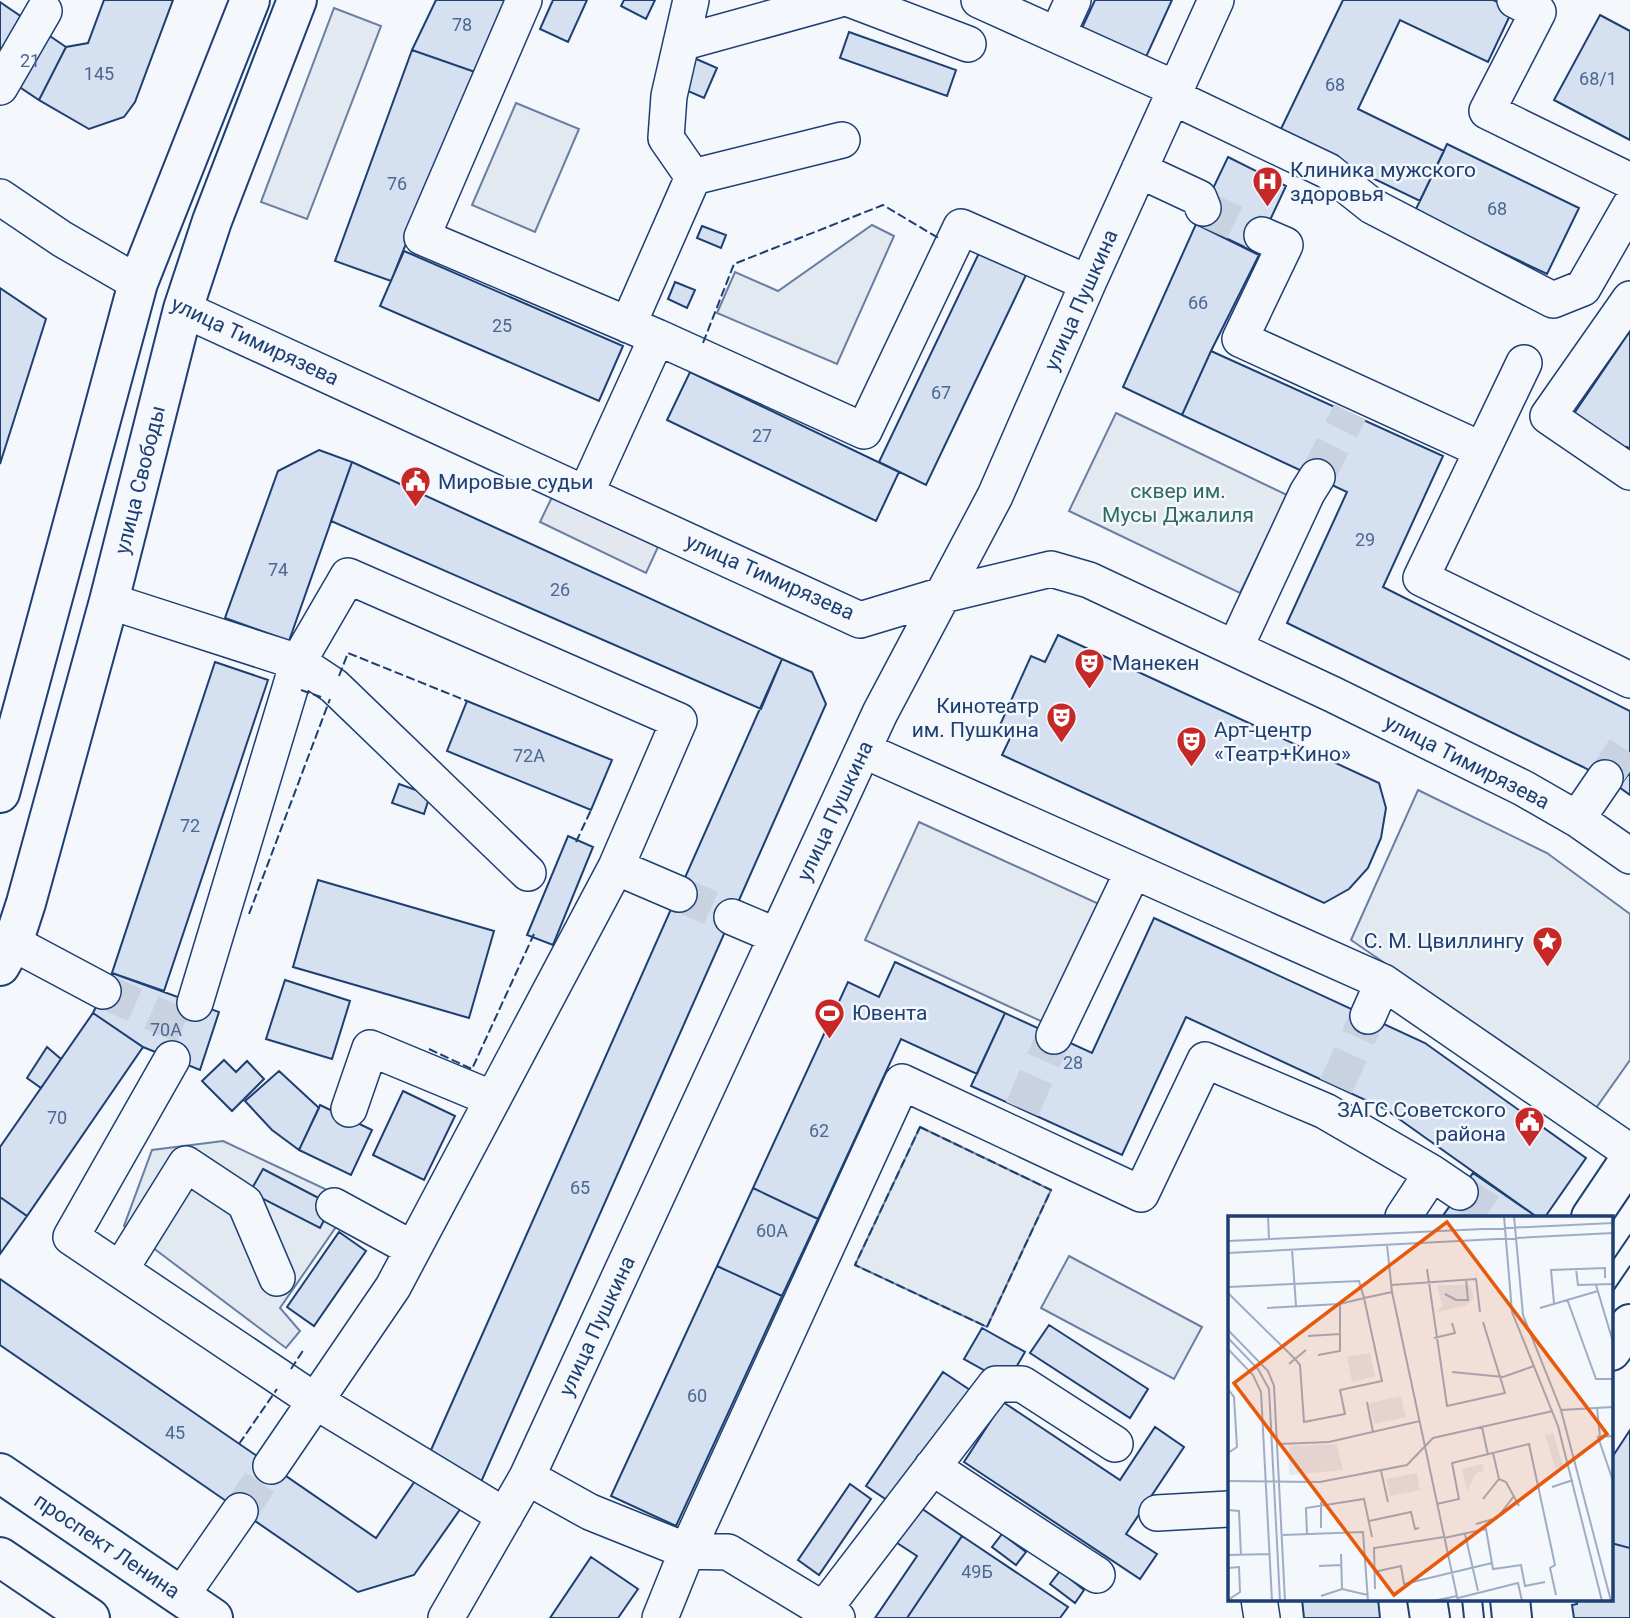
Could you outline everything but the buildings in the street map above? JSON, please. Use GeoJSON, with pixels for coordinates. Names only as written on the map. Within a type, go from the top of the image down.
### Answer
{"type":"FeatureCollection","features":[{"type":"Feature","properties":{"kind":"main road"},"geometry":{"type":"LineString","coordinates":[[0,793],[138,283],[250,0]]}},
{"type":"Feature","properties":{"kind":"main road","name":"улица Свободы"},"geometry":{"type":"LineString","coordinates":[[7,954],[26,904],[109,601],[183,309],[212,221],[297,0]]}},
{"type":"Feature","properties":{"kind":"main road","name":"улица Тимирязева"},"geometry":{"type":"LineString","coordinates":[[138,283],[183,309]]}},
{"type":"Feature","properties":{"kind":"main road"},"geometry":{"type":"LineString","coordinates":[[1592,1216],[1630,1159]]}},
{"type":"Feature","properties":{"kind":"main road"},"geometry":{"type":"LineString","coordinates":[[1612,1350],[1630,1324]]}},
{"type":"Feature","properties":{"kind":"main road","name":"проспект Ленина"},"geometry":{"type":"LineString","coordinates":[[0,1473],[213,1618]]}},
{"type":"Feature","properties":{"kind":"main road"},"geometry":{"type":"LineString","coordinates":[[0,1557],[90,1618]]}},
{"type":"Feature","properties":{"kind":"main road"},"geometry":{"type":"LineString","coordinates":[[1427,1600],[1430,1618]]}},
{"type":"Feature","properties":{"kind":"main road"},"geometry":{"type":"LineString","coordinates":[[1510,1600],[1512,1618]]}},
{"type":"Feature","properties":{"kind":"street"},"geometry":{"type":"LineString","coordinates":[[524,0],[422,237],[643,331],[863,430],[961,226],[1088,283]]}},
{"type":"Feature","properties":{"kind":"street"},"geometry":{"type":"LineString","coordinates":[[691,0],[669,96],[666,138],[693,177]]}},
{"type":"Feature","properties":{"kind":"street"},"geometry":{"type":"LineString","coordinates":[[681,43],[837,0]]}},
{"type":"Feature","properties":{"kind":"street"},"geometry":{"type":"LineString","coordinates":[[852,0],[968,44]]}},
{"type":"Feature","properties":{"kind":"street"},"geometry":{"type":"LineString","coordinates":[[979,0],[1057,34],[1328,171],[1372,206],[1553,300],[1583,288],[1630,206]]}},
{"type":"Feature","properties":{"kind":"street"},"geometry":{"type":"LineString","coordinates":[[1057,34],[1073,0]]}},
{"type":"Feature","properties":{"kind":"street","name":"улица Пушкина"},"geometry":{"type":"LineString","coordinates":[[446,1618],[527,1478],[880,713],[995,496],[1216,0]]}},
{"type":"Feature","properties":{"kind":"street"},"geometry":{"type":"LineString","coordinates":[[1515,0],[1538,12],[1487,111],[1630,181]]}},
{"type":"Feature","properties":{"kind":"street"},"geometry":{"type":"LineString","coordinates":[[0,87],[45,4]]}},
{"type":"Feature","properties":{"kind":"street"},"geometry":{"type":"LineString","coordinates":[[693,177],[842,140]]}},
{"type":"Feature","properties":{"kind":"street"},"geometry":{"type":"LineString","coordinates":[[1139,170],[1199,198],[1203,208]]}},
{"type":"Feature","properties":{"kind":"street"},"geometry":{"type":"LineString","coordinates":[[586,493],[693,177]]}},
{"type":"Feature","properties":{"kind":"street","name":"улица Тимирязева"},"geometry":{"type":"LineString","coordinates":[[0,197],[62,239],[138,283]]}},
{"type":"Feature","properties":{"kind":"street"},"geometry":{"type":"LineString","coordinates":[[1262,235],[1284,245],[1240,339],[1355,402],[1482,450]]}},
{"type":"Feature","properties":{"kind":"street"},"geometry":{"type":"LineString","coordinates":[[1630,299],[1548,416],[1630,472]]}},
{"type":"Feature","properties":{"kind":"street","name":"улица Тимирязева"},"geometry":{"type":"LineString","coordinates":[[183,309],[860,620],[943,595],[1051,569],[1089,580],[1523,789],[1577,819],[1630,856]]}},
{"type":"Feature","properties":{"kind":"street"},"geometry":{"type":"LineString","coordinates":[[1524,363],[1421,578],[1630,680]]}},
{"type":"Feature","properties":{"kind":"street"},"geometry":{"type":"LineString","coordinates":[[1235,648],[1317,477]]}},
{"type":"Feature","properties":{"kind":"street"},"geometry":{"type":"LineString","coordinates":[[195,1003],[298,662],[348,576],[678,721],[616,867],[393,1287],[271,1466]]}},
{"type":"Feature","properties":{"kind":"street"},"geometry":{"type":"LineString","coordinates":[[109,601],[298,662],[334,686],[528,873]]}},
{"type":"Feature","properties":{"kind":"street"},"geometry":{"type":"LineString","coordinates":[[863,750],[1383,982],[1630,1152]]}},
{"type":"Feature","properties":{"kind":"street"},"geometry":{"type":"LineString","coordinates":[[1577,819],[1605,778]]}},
{"type":"Feature","properties":{"kind":"street"},"geometry":{"type":"LineString","coordinates":[[616,867],[679,894]]}},
{"type":"Feature","properties":{"kind":"street"},"geometry":{"type":"LineString","coordinates":[[1054,1035],[1133,871]]}},
{"type":"Feature","properties":{"kind":"street"},"geometry":{"type":"LineString","coordinates":[[732,917],[777,936]]}},
{"type":"Feature","properties":{"kind":"street"},"geometry":{"type":"LineString","coordinates":[[7,954],[103,991]]}},
{"type":"Feature","properties":{"kind":"street"},"geometry":{"type":"LineString","coordinates":[[1368,1016],[1383,982]]}},
{"type":"Feature","properties":{"kind":"street"},"geometry":{"type":"LineString","coordinates":[[349,1109],[370,1048],[493,1099]]}},
{"type":"Feature","properties":{"kind":"street"},"geometry":{"type":"LineString","coordinates":[[172,1059],[71,1237],[315,1401],[505,1516]]}},
{"type":"Feature","properties":{"kind":"street"},"geometry":{"type":"LineString","coordinates":[[660,1618],[687,1552],[902,1082],[1016,1121],[1141,1194],[1205,1059],[1331,1099],[1446,1183],[1403,1216]]}},
{"type":"Feature","properties":{"kind":"street"},"geometry":{"type":"LineString","coordinates":[[120,1270],[186,1164],[245,1203],[277,1278]]}},
{"type":"Feature","properties":{"kind":"street"},"geometry":{"type":"LineString","coordinates":[[334,1206],[413,1249]]}},
{"type":"Feature","properties":{"kind":"street"},"geometry":{"type":"LineString","coordinates":[[527,1478],[590,1512],[687,1552],[728,1552],[830,1613],[932,1466],[996,1384],[1022,1384],[1115,1444]]}},
{"type":"Feature","properties":{"kind":"street"},"geometry":{"type":"LineString","coordinates":[[932,1466],[1097,1575]]}},
{"type":"Feature","properties":{"kind":"street"},"geometry":{"type":"LineString","coordinates":[[1157,1513],[1228,1509]]}},
{"type":"Feature","properties":{"kind":"street"},"geometry":{"type":"LineString","coordinates":[[181,1597],[240,1511]]}},
{"type":"Feature","properties":{"kind":"street"},"geometry":{"type":"LineString","coordinates":[[1259,1600],[1262,1618]]}},
{"type":"Feature","properties":{"kind":"green space"},"geometry":{"type":"Polygon","coordinates":[[[334,8],[381,26],[307,219],[261,202],[334,8]]]}},
{"type":"Feature","properties":{"kind":"green space"},"geometry":{"type":"Polygon","coordinates":[[[516,103],[579,129],[535,232],[472,205],[516,103]]]}},
{"type":"Feature","properties":{"kind":"green space"},"geometry":{"type":"Polygon","coordinates":[[[872,225],[894,236],[837,364],[717,313],[735,272],[778,291],[872,225]]]}},
{"type":"Feature","properties":{"kind":"green space","name":"сквер им. Мусы Джалиля"},"geometry":{"type":"Polygon","coordinates":[[[1116,413],[1287,495],[1240,593],[1069,511],[1116,413]]]}},
{"type":"Feature","properties":{"kind":"green space"},"geometry":{"type":"Polygon","coordinates":[[[1418,790],[1547,853],[1630,914],[1630,1060],[1596,1108],[1351,940],[1418,790]]]}},
{"type":"Feature","properties":{"kind":"green space"},"geometry":{"type":"Polygon","coordinates":[[[919,822],[1099,904],[1045,1023],[865,940],[919,822]]]}},
{"type":"Feature","properties":{"kind":"green space"},"geometry":{"type":"Polygon","coordinates":[[[920,1127],[1051,1190],[987,1327],[855,1265],[920,1127]]]}},
{"type":"Feature","properties":{"kind":"green space"},"geometry":{"type":"Polygon","coordinates":[[[223,1141],[389,1219],[336,1227],[280,1308],[300,1331],[286,1348],[124,1226],[152,1150],[223,1141]]]}},
{"type":"Feature","properties":{"kind":"green space"},"geometry":{"type":"Polygon","coordinates":[[[1069,1256],[1202,1327],[1174,1379],[1041,1308],[1069,1256]]]}},
{"type":"Feature","properties":{"kind":"shaded area"},"geometry":{"type":"Polygon","coordinates":[[[552,497],[658,547],[646,573],[540,522],[552,497]]]}},
{"type":"Feature","properties":{"kind":"tunnel"},"geometry":{"type":"LineString","coordinates":[[1203,208],[1262,235]]}},
{"type":"Feature","properties":{"kind":"tunnel"},"geometry":{"type":"LineString","coordinates":[[1317,477],[1350,412]]}},
{"type":"Feature","properties":{"kind":"tunnel"},"geometry":{"type":"LineString","coordinates":[[1605,778],[1630,740]]}},
{"type":"Feature","properties":{"kind":"tunnel"},"geometry":{"type":"LineString","coordinates":[[679,894],[732,917]]}},
{"type":"Feature","properties":{"kind":"tunnel"},"geometry":{"type":"LineString","coordinates":[[103,991],[187,1028]]}},
{"type":"Feature","properties":{"kind":"tunnel"},"geometry":{"type":"LineString","coordinates":[[1336,1086],[1368,1016]]}},
{"type":"Feature","properties":{"kind":"tunnel"},"geometry":{"type":"LineString","coordinates":[[1022,1109],[1054,1036]]}},
{"type":"Feature","properties":{"kind":"tunnel"},"geometry":{"type":"LineString","coordinates":[[1460,1192],[1496,1216]]}},
{"type":"Feature","properties":{"kind":"tunnel"},"geometry":{"type":"LineString","coordinates":[[240,1511],[271,1466]]}},
{"type":"Feature","properties":{"kind":"tram line"},"geometry":{"type":"LineString","coordinates":[[1612,1262],[1630,1235]]}},
{"type":"Feature","properties":{"kind":"tram line"},"geometry":{"type":"LineString","coordinates":[[1612,1293],[1630,1266]]}},
{"type":"Feature","properties":{"kind":"tram line"},"geometry":{"type":"LineString","coordinates":[[1462,1600],[1464,1618]]}},
{"type":"Feature","properties":{"kind":"tram line"},"geometry":{"type":"LineString","coordinates":[[1482,1600],[1484,1618]]}},
{"type":"Feature","properties":{"kind":"fence"},"geometry":{"type":"LineString","coordinates":[[703,343],[734,264],[883,205],[940,239]]}},
{"type":"Feature","properties":{"kind":"fence"},"geometry":{"type":"LineString","coordinates":[[339,676],[348,653],[467,701]]}},
{"type":"Feature","properties":{"kind":"fence"},"geometry":{"type":"LineString","coordinates":[[301,690],[321,697]]}},
{"type":"Feature","properties":{"kind":"fence"},"geometry":{"type":"LineString","coordinates":[[249,914],[330,699]]}},
{"type":"Feature","properties":{"kind":"fence"},"geometry":{"type":"LineString","coordinates":[[576,842],[591,810]]}},
{"type":"Feature","properties":{"kind":"fence"},"geometry":{"type":"LineString","coordinates":[[429,1049],[472,1069],[534,934]]}},
{"type":"Feature","properties":{"kind":"fence"},"geometry":{"type":"LineString","coordinates":[[920,1127],[1051,1190],[987,1327],[855,1265],[920,1127]]}},
{"type":"Feature","properties":{"kind":"fence"},"geometry":{"type":"LineString","coordinates":[[291,1369],[304,1349]]}},
{"type":"Feature","properties":{"kind":"fence"},"geometry":{"type":"LineString","coordinates":[[239,1444],[277,1389]]}},
{"type":"Feature","properties":{"kind":"place","name":"Клиника мужского здоровья"},"geometry":{"type":"Point","coordinates":[1267,209]}},
{"type":"Feature","properties":{"kind":"place","name":"Мировые судьи"},"geometry":{"type":"Point","coordinates":[415,509]}},
{"type":"Feature","properties":{"kind":"place","name":"Манекен"},"geometry":{"type":"Point","coordinates":[1089,690]}},
{"type":"Feature","properties":{"kind":"place","name":"Кинотеатр им. Пушкина"},"geometry":{"type":"Point","coordinates":[1062,745]}},
{"type":"Feature","properties":{"kind":"place","name":"Арт-центр «Театр+Кино»"},"geometry":{"type":"Point","coordinates":[1191,769]}},
{"type":"Feature","properties":{"kind":"place","name":"С. М. Цвиллингу"},"geometry":{"type":"Point","coordinates":[1547,968]}},
{"type":"Feature","properties":{"kind":"place","name":"Ювента"},"geometry":{"type":"Point","coordinates":[829,1040]}},
{"type":"Feature","properties":{"kind":"place","name":"ЗАГС Советского района"},"geometry":{"type":"Point","coordinates":[1529,1149]}}]}
